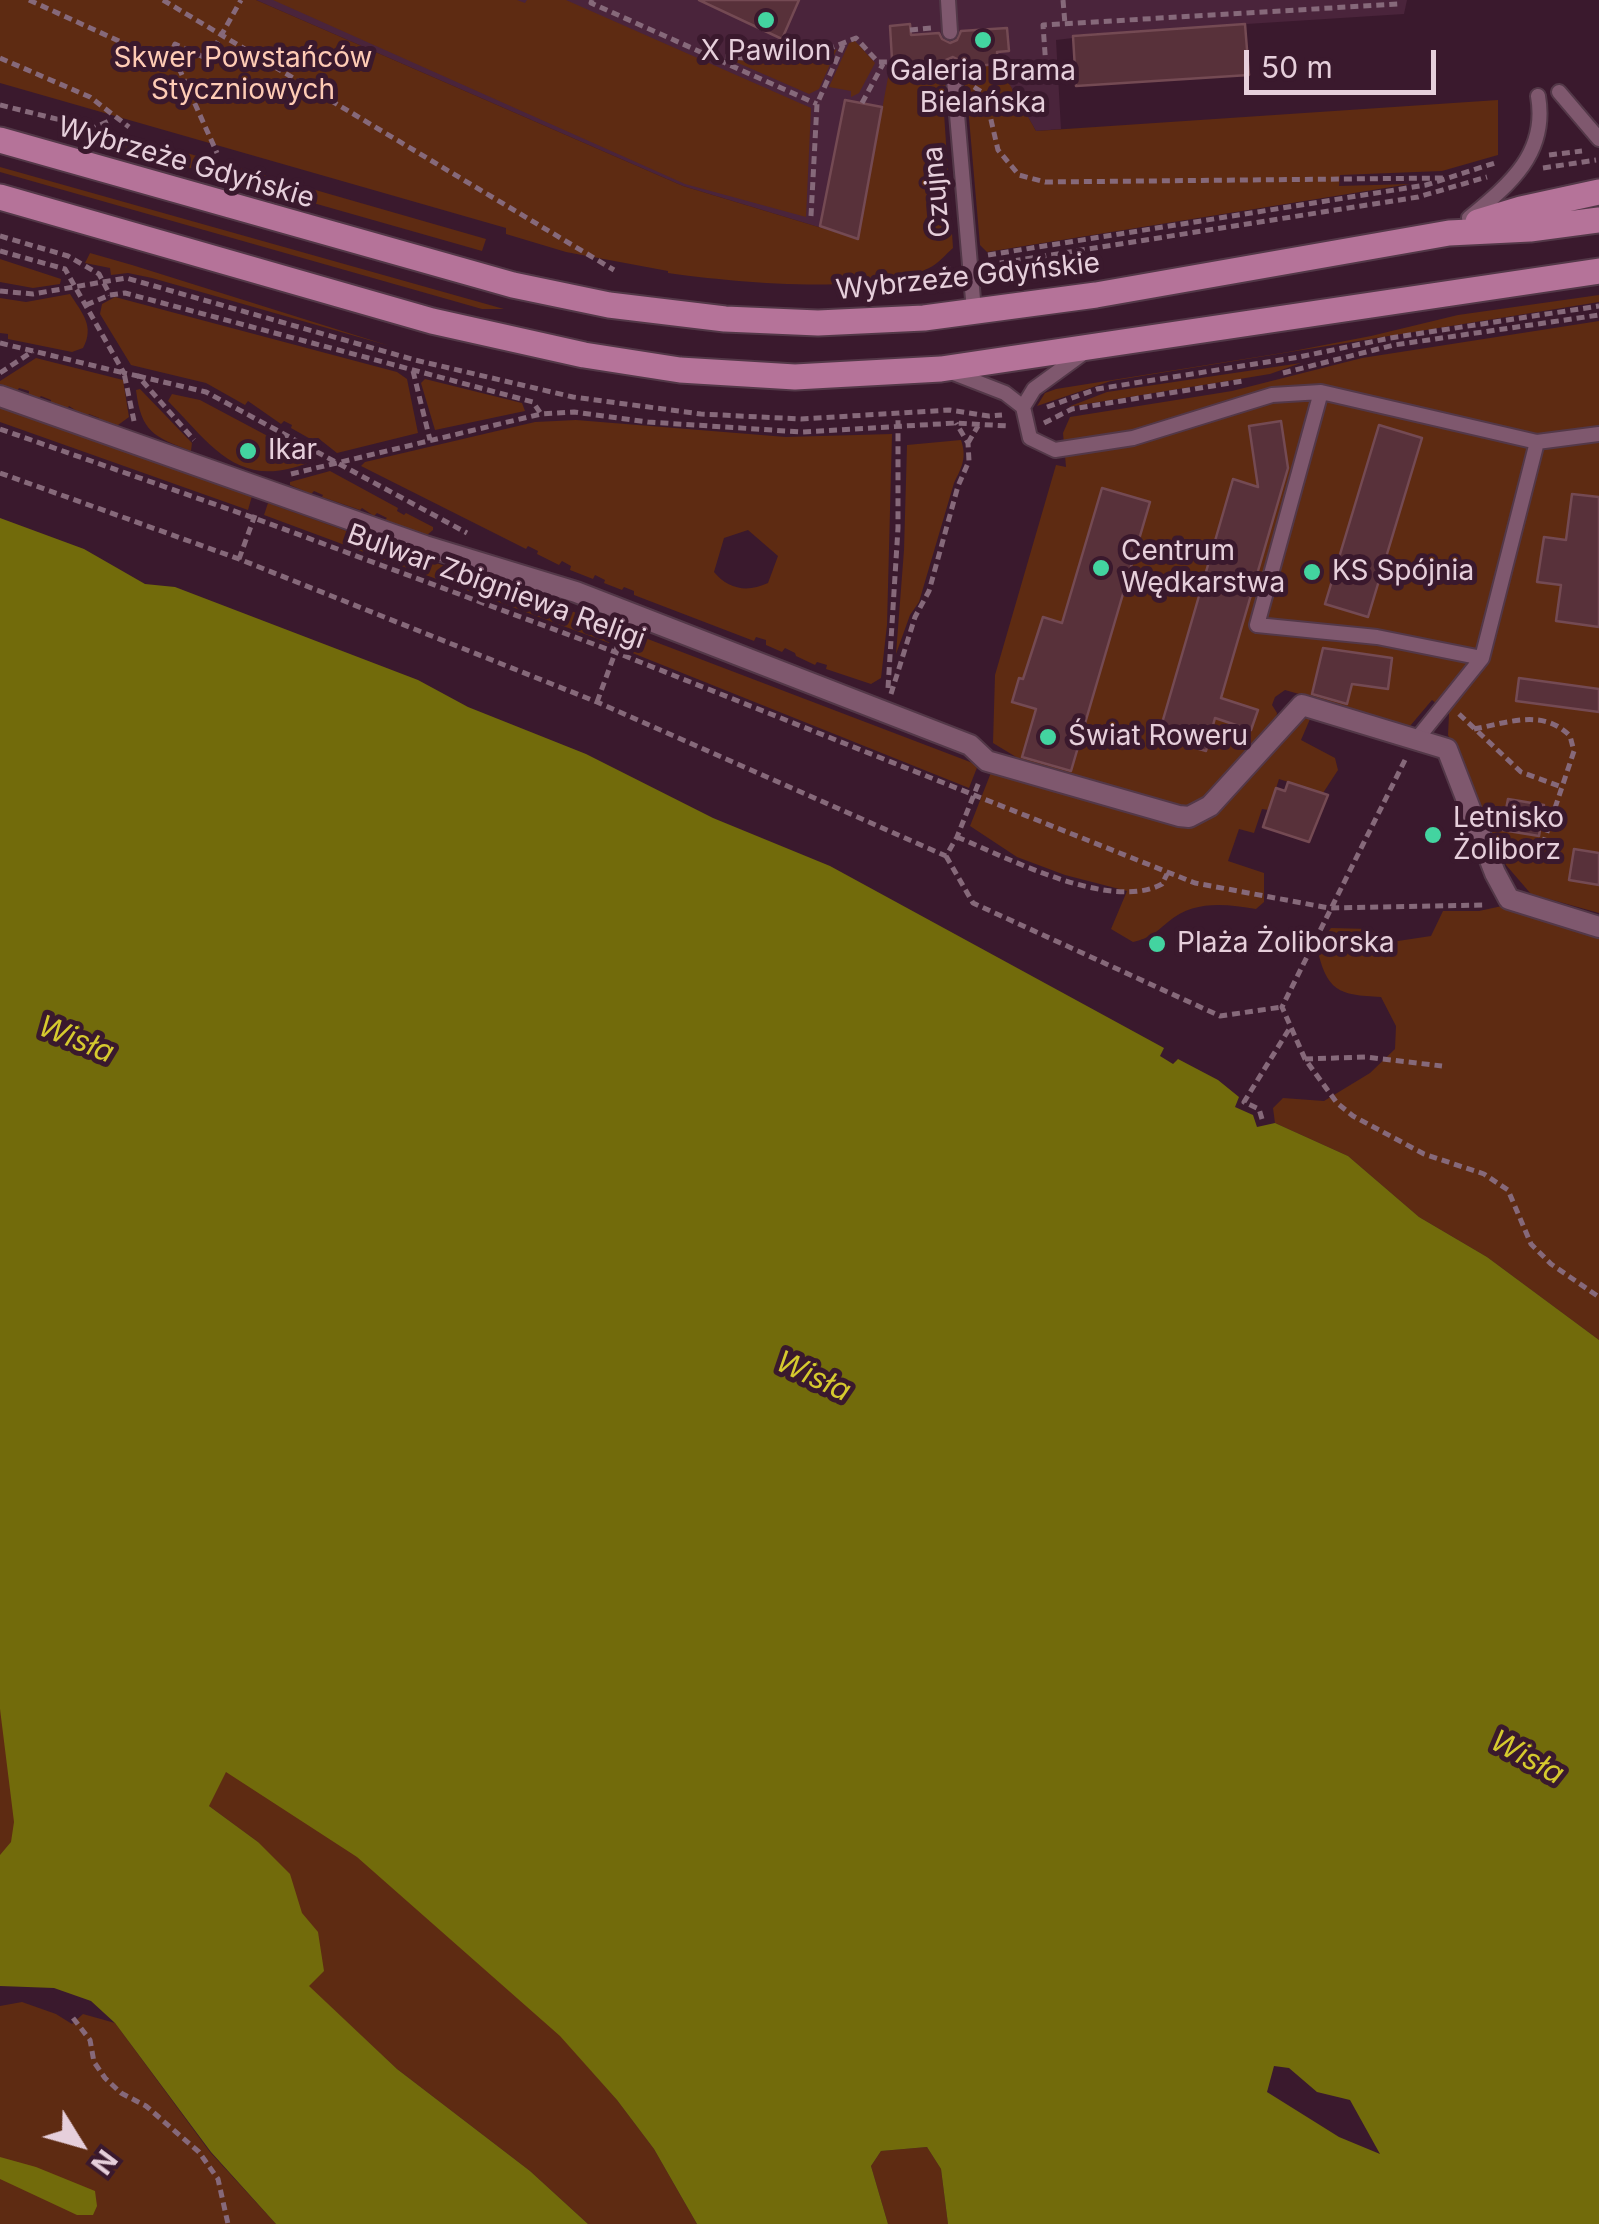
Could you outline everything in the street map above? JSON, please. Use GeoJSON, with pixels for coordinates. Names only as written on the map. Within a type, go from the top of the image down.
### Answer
{"type":"FeatureCollection","features":[{"type":"Feature","properties":{"kind":"main road","name":"Wybrzeże Gdyńskie"},"geometry":{"type":"LineString","coordinates":[[0,140],[448,268],[595,303],[691,317],[818,323],[924,318],[1096,294],[1449,233],[1530,229],[1599,220]]}},
{"type":"Feature","properties":{"kind":"main road"},"geometry":{"type":"LineString","coordinates":[[1449,233],[1521,208],[1599,192]]}},
{"type":"Feature","properties":{"kind":"main road"},"geometry":{"type":"LineString","coordinates":[[0,197],[432,321],[584,355],[680,370],[795,377],[941,369],[1599,271]]}},
{"type":"Feature","properties":{"kind":"street"},"geometry":{"type":"LineString","coordinates":[[0,396],[425,546],[576,592],[970,745],[987,761],[1190,817],[1210,806],[1302,705],[1447,748],[1509,900],[1599,927]]}},
{"type":"Feature","properties":{"kind":"lane"},"geometry":{"type":"LineString","coordinates":[[948,0],[950,32]]}},
{"type":"Feature","properties":{"kind":"lane","name":"Czujna"},"geometry":{"type":"LineString","coordinates":[[953,68],[974,311]]}},
{"type":"Feature","properties":{"kind":"lane"},"geometry":{"type":"LineString","coordinates":[[1559,92],[1599,138]]}},
{"type":"Feature","properties":{"kind":"lane"},"geometry":{"type":"LineString","coordinates":[[1449,233],[1501,190],[1528,158],[1539,136],[1542,118],[1538,96]]}},
{"type":"Feature","properties":{"kind":"lane"},"geometry":{"type":"LineString","coordinates":[[1023,409],[1034,390],[1089,349]]}},
{"type":"Feature","properties":{"kind":"lane"},"geometry":{"type":"LineString","coordinates":[[941,369],[1004,393],[1023,409],[1030,438],[1046,448],[1067,450],[1134,438],[1272,395],[1321,392],[1537,442],[1599,434]]}},
{"type":"Feature","properties":{"kind":"lane"},"geometry":{"type":"LineString","coordinates":[[1321,392],[1258,624],[1377,637],[1482,658]]}},
{"type":"Feature","properties":{"kind":"lane"},"geometry":{"type":"LineString","coordinates":[[1416,740],[1482,658],[1537,442]]}},
{"type":"Feature","properties":{"kind":"path"},"geometry":{"type":"LineString","coordinates":[[29,0],[178,66],[217,152]]}},
{"type":"Feature","properties":{"kind":"path"},"geometry":{"type":"LineString","coordinates":[[163,0],[614,270]]}},
{"type":"Feature","properties":{"kind":"path"},"geometry":{"type":"LineString","coordinates":[[168,61],[175,44],[208,59],[241,0]]}},
{"type":"Feature","properties":{"kind":"path"},"geometry":{"type":"LineString","coordinates":[[592,0],[591,3],[817,104]]}},
{"type":"Feature","properties":{"kind":"path"},"geometry":{"type":"LineString","coordinates":[[1063,0],[1065,24]]}},
{"type":"Feature","properties":{"kind":"path"},"geometry":{"type":"LineString","coordinates":[[1047,81],[1044,25],[1398,4],[1398,0]]}},
{"type":"Feature","properties":{"kind":"path"},"geometry":{"type":"LineString","coordinates":[[708,56],[798,61],[856,38],[883,64]]}},
{"type":"Feature","properties":{"kind":"path"},"geometry":{"type":"LineString","coordinates":[[811,216],[817,104],[845,40]]}},
{"type":"Feature","properties":{"kind":"path"},"geometry":{"type":"LineString","coordinates":[[0,58],[90,98],[128,127]]}},
{"type":"Feature","properties":{"kind":"path"},"geometry":{"type":"LineString","coordinates":[[883,64],[900,59]]}},
{"type":"Feature","properties":{"kind":"path"},"geometry":{"type":"LineString","coordinates":[[862,103],[883,64]]}},
{"type":"Feature","properties":{"kind":"path"},"geometry":{"type":"LineString","coordinates":[[954,89],[980,89],[998,150],[1019,175],[1045,182],[1452,178]]}},
{"type":"Feature","properties":{"kind":"path"},"geometry":{"type":"LineString","coordinates":[[0,104],[93,128],[109,120]]}},
{"type":"Feature","properties":{"kind":"path"},"geometry":{"type":"LineString","coordinates":[[968,264],[978,256],[1426,185],[1504,160],[1599,149]]}},
{"type":"Feature","properties":{"kind":"path"},"geometry":{"type":"LineString","coordinates":[[968,264],[986,265],[1418,197],[1477,178],[1599,160]]}},
{"type":"Feature","properties":{"kind":"path"},"geometry":{"type":"LineString","coordinates":[[0,236],[68,256],[99,274],[110,294]]}},
{"type":"Feature","properties":{"kind":"path"},"geometry":{"type":"LineString","coordinates":[[0,251],[65,269]]}},
{"type":"Feature","properties":{"kind":"path"},"geometry":{"type":"LineString","coordinates":[[68,256],[65,269],[124,373],[139,444]]}},
{"type":"Feature","properties":{"kind":"path"},"geometry":{"type":"LineString","coordinates":[[0,291],[33,294],[126,278],[238,312]]}},
{"type":"Feature","properties":{"kind":"path"},"geometry":{"type":"LineString","coordinates":[[1023,409],[1097,389],[1599,306]]}},
{"type":"Feature","properties":{"kind":"path"},"geometry":{"type":"LineString","coordinates":[[0,343],[206,392],[470,534]]}},
{"type":"Feature","properties":{"kind":"path"},"geometry":{"type":"LineString","coordinates":[[0,373],[34,351]]}},
{"type":"Feature","properties":{"kind":"path"},"geometry":{"type":"LineString","coordinates":[[413,372],[430,440]]}},
{"type":"Feature","properties":{"kind":"path"},"geometry":{"type":"LineString","coordinates":[[138,376],[222,472]]}},
{"type":"Feature","properties":{"kind":"path"},"geometry":{"type":"LineString","coordinates":[[239,560],[260,486],[332,462],[541,414]]}},
{"type":"Feature","properties":{"kind":"path"},"geometry":{"type":"LineString","coordinates":[[886,712],[897,546],[898,415]]}},
{"type":"Feature","properties":{"kind":"path"},"geometry":{"type":"LineString","coordinates":[[956,423],[968,443]]}},
{"type":"Feature","properties":{"kind":"path"},"geometry":{"type":"LineString","coordinates":[[886,712],[968,461],[968,443],[978,426]]}},
{"type":"Feature","properties":{"kind":"path","name":"Bulwar Zbigniewa Religi"},"geometry":{"type":"LineString","coordinates":[[0,430],[254,518],[615,652],[1195,883],[1329,908],[1480,906]]}},
{"type":"Feature","properties":{"kind":"path"},"geometry":{"type":"LineString","coordinates":[[0,473],[239,560],[597,702],[946,856],[973,903],[1220,1016],[1282,1007]]}},
{"type":"Feature","properties":{"kind":"path"},"geometry":{"type":"LineString","coordinates":[[597,702],[630,613]]}},
{"type":"Feature","properties":{"kind":"path"},"geometry":{"type":"LineString","coordinates":[[1446,702],[1521,772],[1563,787]]}},
{"type":"Feature","properties":{"kind":"path"},"geometry":{"type":"LineString","coordinates":[[1474,729],[1530,718],[1562,727],[1570,736],[1574,750],[1540,853]]}},
{"type":"Feature","properties":{"kind":"path"},"geometry":{"type":"LineString","coordinates":[[1282,1007],[1416,740]]}},
{"type":"Feature","properties":{"kind":"path"},"geometry":{"type":"LineString","coordinates":[[946,856],[987,761]]}},
{"type":"Feature","properties":{"kind":"path"},"geometry":{"type":"LineString","coordinates":[[957,838],[1069,882],[1133,894],[1162,884],[1168,874]]}},
{"type":"Feature","properties":{"kind":"path"},"geometry":{"type":"LineString","coordinates":[[1282,1007],[1305,1060],[1337,1103],[1353,1116],[1424,1154],[1484,1174],[1508,1190],[1531,1244],[1551,1264],[1599,1297]]}},
{"type":"Feature","properties":{"kind":"path"},"geometry":{"type":"LineString","coordinates":[[1262,1119],[1260,1109],[1244,1102],[1291,1026]]}},
{"type":"Feature","properties":{"kind":"path"},"geometry":{"type":"LineString","coordinates":[[1305,1060],[1365,1057],[1442,1066]]}},
{"type":"Feature","properties":{"kind":"path"},"geometry":{"type":"LineString","coordinates":[[74,2018],[90,2040],[94,2062],[105,2078],[121,2093],[146,2106],[199,2152],[218,2178],[228,2224]]}},
{"type":"Feature","properties":{"kind":"shaded area"},"geometry":{"type":"Polygon","coordinates":[[[256,0],[1407,0],[1404,14],[1074,35],[1056,40],[1061,129],[1036,131],[998,65],[890,72],[858,239],[683,186],[256,0]]]}},
{"type":"Feature","properties":{"kind":"green space","name":"Skwer Powstańców Styczniowych"},"geometry":{"type":"Polygon","coordinates":[[[0,0],[256,0],[683,186],[858,239],[889,72],[948,69],[943,98],[953,248],[932,266],[905,277],[839,284],[695,277],[566,252],[506,234],[506,228],[0,83],[0,0]]]}},
{"type":"Feature","properties":{"kind":"green space"},"geometry":{"type":"Polygon","coordinates":[[[273,0],[566,0],[811,108],[806,217],[685,184],[273,0]]]}},
{"type":"Feature","properties":{"kind":"green space"},"geometry":{"type":"Polygon","coordinates":[[[855,41],[875,63],[859,93],[851,97],[851,91],[829,87],[849,43],[855,41]]]}},
{"type":"Feature","properties":{"kind":"green space"},"geometry":{"type":"Polygon","coordinates":[[[837,49],[819,89],[809,94],[729,59],[796,62],[837,49]]]}},
{"type":"Feature","properties":{"kind":"green space"},"geometry":{"type":"Polygon","coordinates":[[[998,64],[1036,131],[1498,100],[1498,155],[1442,171],[1340,175],[1339,186],[1410,184],[987,252],[980,245],[967,95],[960,68],[998,64]]]}},
{"type":"Feature","properties":{"kind":"green space"},"geometry":{"type":"Polygon","coordinates":[[[117,133],[486,239],[482,251],[113,146],[117,133]]]}},
{"type":"Feature","properties":{"kind":"green space"},"geometry":{"type":"Polygon","coordinates":[[[0,167],[504,309],[482,309],[0,172],[0,167]]]}},
{"type":"Feature","properties":{"kind":"green space"},"geometry":{"type":"Polygon","coordinates":[[[90,253],[390,346],[152,278],[128,273],[111,275],[110,268],[85,263],[90,253]]]}},
{"type":"Feature","properties":{"kind":"green space"},"geometry":{"type":"Polygon","coordinates":[[[0,259],[61,279],[60,284],[33,288],[0,282],[0,259]]]}},
{"type":"Feature","properties":{"kind":"green space"},"geometry":{"type":"Polygon","coordinates":[[[70,294],[87,326],[83,348],[72,352],[8,339],[8,334],[0,333],[0,298],[26,302],[70,294]]]}},
{"type":"Feature","properties":{"kind":"green space"},"geometry":{"type":"Polygon","coordinates":[[[1599,295],[1599,302],[1111,381],[1037,406],[1045,393],[1056,389],[1288,352],[1458,315],[1599,295]]]}},
{"type":"Feature","properties":{"kind":"green space"},"geometry":{"type":"Polygon","coordinates":[[[115,297],[397,372],[407,379],[418,433],[337,453],[318,438],[314,441],[248,401],[245,405],[206,383],[131,365],[100,314],[102,304],[115,297]]]}},
{"type":"Feature","properties":{"kind":"green space","name":"KS Spójnia"},"geometry":{"type":"Polygon","coordinates":[[[1599,321],[1599,913],[1531,894],[1506,865],[1448,735],[1449,714],[1432,700],[1410,726],[1285,690],[1272,705],[1276,721],[1203,802],[1186,808],[1021,760],[993,743],[995,675],[1056,465],[1066,467],[1063,433],[1070,417],[1232,391],[1362,358],[1599,321]]]}},
{"type":"Feature","properties":{"kind":"green space"},"geometry":{"type":"Polygon","coordinates":[[[36,358],[123,380],[129,417],[114,428],[69,406],[66,410],[41,396],[29,396],[29,391],[0,384],[36,358]]]}},
{"type":"Feature","properties":{"kind":"green space"},"geometry":{"type":"Polygon","coordinates":[[[1301,363],[1270,374],[1068,407],[1107,392],[1301,363]]]}},
{"type":"Feature","properties":{"kind":"green space"},"geometry":{"type":"Polygon","coordinates":[[[425,379],[522,403],[525,411],[435,430],[421,383],[425,379]]]}},
{"type":"Feature","properties":{"kind":"green space"},"geometry":{"type":"Polygon","coordinates":[[[140,389],[192,443],[191,451],[159,437],[146,424],[138,404],[136,390],[140,389]]]}},
{"type":"Feature","properties":{"kind":"green space"},"geometry":{"type":"Polygon","coordinates":[[[172,394],[200,400],[310,462],[285,470],[264,471],[229,460],[168,401],[172,394]]]}},
{"type":"Feature","properties":{"kind":"green space"},"geometry":{"type":"Polygon","coordinates":[[[0,407],[252,496],[248,510],[0,422],[0,407]]]}},
{"type":"Feature","properties":{"kind":"green space"},"geometry":{"type":"Polygon","coordinates":[[[576,420],[786,437],[892,434],[887,625],[881,678],[871,684],[826,669],[827,665],[815,665],[785,648],[782,652],[766,645],[766,640],[756,637],[754,641],[634,595],[634,591],[624,587],[622,590],[604,583],[595,575],[593,579],[570,570],[571,566],[562,561],[559,565],[528,546],[526,549],[361,466],[535,422],[576,420]],[[748,530],[724,538],[714,572],[738,588],[753,588],[768,583],[778,556],[748,530]]]}},
{"type":"Feature","properties":{"kind":"green space"},"geometry":{"type":"Polygon","coordinates":[[[961,440],[961,467],[919,602],[896,654],[907,445],[961,440]]]}},
{"type":"Feature","properties":{"kind":"green space"},"geometry":{"type":"Polygon","coordinates":[[[330,471],[433,530],[427,535],[385,520],[377,513],[374,516],[362,508],[290,485],[330,471]]]}},
{"type":"Feature","properties":{"kind":"green space"},"geometry":{"type":"Polygon","coordinates":[[[268,503],[616,627],[609,643],[264,515],[268,503]]]}},
{"type":"Feature","properties":{"kind":"green space"},"geometry":{"type":"Polygon","coordinates":[[[632,633],[978,765],[969,788],[625,650],[632,633]]]}},
{"type":"Feature","properties":{"kind":"green space"},"geometry":{"type":"Polygon","coordinates":[[[1310,719],[1301,740],[1335,758],[1338,770],[1323,793],[1279,779],[1269,810],[1262,809],[1254,833],[1239,829],[1228,861],[1264,873],[1264,902],[1256,909],[1199,907],[1133,942],[1111,929],[1127,891],[1065,875],[1017,857],[970,826],[992,770],[1187,826],[1211,817],[1298,722],[1310,719]]]}},
{"type":"Feature","properties":{"kind":"green space"},"geometry":{"type":"Polygon","coordinates":[[[1502,906],[1599,938],[1599,1340],[1487,1257],[1419,1217],[1348,1156],[1275,1123],[1273,1108],[1283,1098],[1324,1101],[1370,1073],[1395,1049],[1396,1026],[1381,997],[1344,992],[1325,974],[1317,948],[1331,928],[1369,929],[1398,941],[1431,936],[1443,911],[1479,911],[1502,906]]]}},
{"type":"Feature","properties":{"kind":"green space"},"geometry":{"type":"Polygon","coordinates":[[[209,1642],[384,1833],[617,2100],[654,2149],[697,2224],[588,2224],[530,2171],[397,2069],[308,1986],[258,1842],[209,1806],[209,1642]]]}},
{"type":"Feature","properties":{"kind":"green space"},"geometry":{"type":"Polygon","coordinates":[[[0,1709],[17,1738],[40,1864],[0,1865],[0,1709]]]}},
{"type":"Feature","properties":{"kind":"green space"},"geometry":{"type":"Polygon","coordinates":[[[22,2002],[72,2024],[83,2014],[115,2023],[210,2152],[276,2224],[0,2224],[0,2006],[22,2002]]]}},
{"type":"Feature","properties":{"kind":"green space"},"geometry":{"type":"Polygon","coordinates":[[[927,2147],[941,2169],[948,2224],[888,2224],[871,2166],[881,2151],[927,2147]]]}},
{"type":"Feature","properties":{"kind":"water","name":"Wisła"},"geometry":{"type":"Polygon","coordinates":[[[0,518],[84,549],[145,584],[175,587],[418,680],[468,707],[586,754],[713,818],[830,866],[1164,1048],[1160,1056],[1173,1064],[1178,1059],[1218,1080],[1239,1097],[1235,1107],[1253,1115],[1257,1127],[1275,1123],[1348,1156],[1419,1217],[1487,1257],[1599,1340],[1599,2224],[948,2224],[941,2169],[927,2147],[881,2151],[871,2166],[888,2224],[697,2224],[654,2149],[560,2036],[357,1857],[226,1772],[209,1806],[258,1842],[290,1874],[302,1913],[318,1932],[324,1971],[309,1986],[397,2069],[530,2171],[588,2224],[276,2224],[211,2152],[115,2023],[91,2001],[54,1988],[0,1986],[0,1855],[11,1842],[14,1822],[0,1709],[0,518]],[[1274,2066],[1267,2092],[1339,2137],[1380,2154],[1350,2100],[1317,2092],[1289,2068],[1274,2066]]]}},
{"type":"Feature","properties":{"kind":"water"},"geometry":{"type":"Polygon","coordinates":[[[0,2157],[95,2191],[97,2206],[93,2215],[77,2215],[0,2179],[0,2157]]]}},
{"type":"Feature","properties":{"kind":"building","name":"X Pawilon"},"geometry":{"type":"Polygon","coordinates":[[[699,0],[799,0],[782,39],[699,0]]]}},
{"type":"Feature","properties":{"kind":"building"},"geometry":{"type":"Polygon","coordinates":[[[910,24],[911,35],[939,33],[950,43],[957,40],[961,31],[1007,28],[1009,51],[997,52],[998,64],[964,67],[953,57],[946,60],[942,69],[906,71],[905,59],[892,60],[890,26],[910,24]]]}},
{"type":"Feature","properties":{"kind":"building"},"geometry":{"type":"Polygon","coordinates":[[[1245,24],[1249,75],[1076,86],[1073,36],[1245,24]]]}},
{"type":"Feature","properties":{"kind":"building"},"geometry":{"type":"Polygon","coordinates":[[[845,100],[882,107],[858,239],[820,226],[845,100]]]}},
{"type":"Feature","properties":{"kind":"building"},"geometry":{"type":"Polygon","coordinates":[[[1281,421],[1288,468],[1221,698],[1258,710],[1251,730],[1215,718],[1206,751],[1158,737],[1233,479],[1258,487],[1249,426],[1281,421]]]}},
{"type":"Feature","properties":{"kind":"building"},"geometry":{"type":"Polygon","coordinates":[[[1379,425],[1422,438],[1368,617],[1325,604],[1379,425]]]}},
{"type":"Feature","properties":{"kind":"building"},"geometry":{"type":"Polygon","coordinates":[[[1102,488],[1150,502],[1071,771],[1022,757],[1036,709],[1012,702],[1043,617],[1062,623],[1102,488]]]}},
{"type":"Feature","properties":{"kind":"building"},"geometry":{"type":"Polygon","coordinates":[[[1572,494],[1599,497],[1599,627],[1556,621],[1561,585],[1537,582],[1544,537],[1566,540],[1572,494]]]}},
{"type":"Feature","properties":{"kind":"building"},"geometry":{"type":"Polygon","coordinates":[[[1323,648],[1392,658],[1388,689],[1352,684],[1347,704],[1312,694],[1323,648]]]}},
{"type":"Feature","properties":{"kind":"building"},"geometry":{"type":"Polygon","coordinates":[[[1519,678],[1599,689],[1599,712],[1516,701],[1519,678]]]}},
{"type":"Feature","properties":{"kind":"building"},"geometry":{"type":"Polygon","coordinates":[[[1288,782],[1328,795],[1309,842],[1263,827],[1276,788],[1285,791],[1288,782]]]}},
{"type":"Feature","properties":{"kind":"building"},"geometry":{"type":"Polygon","coordinates":[[[1508,799],[1544,805],[1539,836],[1502,830],[1508,799]]]}},
{"type":"Feature","properties":{"kind":"building"},"geometry":{"type":"Polygon","coordinates":[[[1574,849],[1599,853],[1599,885],[1569,880],[1574,849]]]}},
{"type":"Feature","properties":{"kind":"place","name":"X Pawilon"},"geometry":{"type":"Point","coordinates":[766,20]}},
{"type":"Feature","properties":{"kind":"place","name":"Galeria Brama Bielańska"},"geometry":{"type":"Point","coordinates":[983,40]}},
{"type":"Feature","properties":{"kind":"place","name":"Ikar"},"geometry":{"type":"Point","coordinates":[248,451]}},
{"type":"Feature","properties":{"kind":"place","name":"Centrum Wędkarstwa"},"geometry":{"type":"Point","coordinates":[1101,568]}},
{"type":"Feature","properties":{"kind":"place","name":"KS Spójnia"},"geometry":{"type":"Point","coordinates":[1312,572]}},
{"type":"Feature","properties":{"kind":"place","name":"Świat Roweru"},"geometry":{"type":"Point","coordinates":[1048,737]}},
{"type":"Feature","properties":{"kind":"place","name":"Letnisko Żoliborz"},"geometry":{"type":"Point","coordinates":[1433,835]}},
{"type":"Feature","properties":{"kind":"place","name":"Plaża Żoliborska"},"geometry":{"type":"Point","coordinates":[1157,944]}}]}
